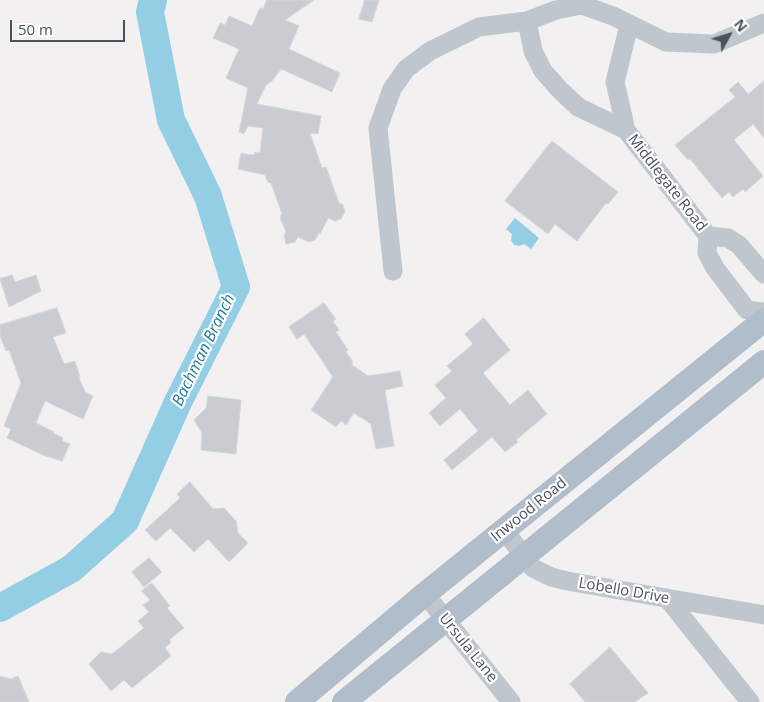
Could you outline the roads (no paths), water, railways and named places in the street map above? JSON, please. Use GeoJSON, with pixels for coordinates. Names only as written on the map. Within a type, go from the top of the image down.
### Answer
{"type":"FeatureCollection","features":[{"type":"Feature","properties":{"kind":"main road","name":"Inwood Road"},"geometry":{"type":"LineString","coordinates":[[297,702],[425,594],[764,320]]}},
{"type":"Feature","properties":{"kind":"main road"},"geometry":{"type":"LineString","coordinates":[[344,702],[764,362]]}},
{"type":"Feature","properties":{"kind":"street"},"geometry":{"type":"LineString","coordinates":[[393,271],[378,128],[392,89],[406,69],[430,51],[480,27],[527,21],[556,10],[582,5],[613,16],[666,42],[714,44],[764,23]]}},
{"type":"Feature","properties":{"kind":"street","name":"Middlegate Road"},"geometry":{"type":"LineString","coordinates":[[527,21],[533,51],[543,71],[560,90],[578,107],[626,130]]}},
{"type":"Feature","properties":{"kind":"street","name":"Middlegate Road"},"geometry":{"type":"LineString","coordinates":[[629,25],[615,82],[626,130],[708,236],[707,253],[722,279],[747,310],[764,312]]}},
{"type":"Feature","properties":{"kind":"street","name":"Middlegate Road"},"geometry":{"type":"LineString","coordinates":[[708,236],[728,238],[740,245],[764,274]]}},
{"type":"Feature","properties":{"kind":"street","name":"Lobello Drive"},"geometry":{"type":"LineString","coordinates":[[504,530],[533,568],[551,577],[764,616]]}},
{"type":"Feature","properties":{"kind":"street","name":"Ursula Lane"},"geometry":{"type":"LineString","coordinates":[[425,594],[511,702]]}},
{"type":"Feature","properties":{"kind":"street"},"geometry":{"type":"LineString","coordinates":[[667,598],[750,702]]}},
{"type":"Feature","properties":{"kind":"water"},"geometry":{"type":"Polygon","coordinates":[[[515,218],[539,238],[531,249],[524,244],[520,246],[514,245],[511,240],[512,234],[506,229],[515,218]]]}},
{"type":"Feature","properties":{"kind":"waterway","name":"Bachman Branch"},"geometry":{"type":"LineString","coordinates":[[0,608],[71,569],[125,521],[178,402],[236,287],[208,196],[171,120],[150,12],[153,0]]}}]}
